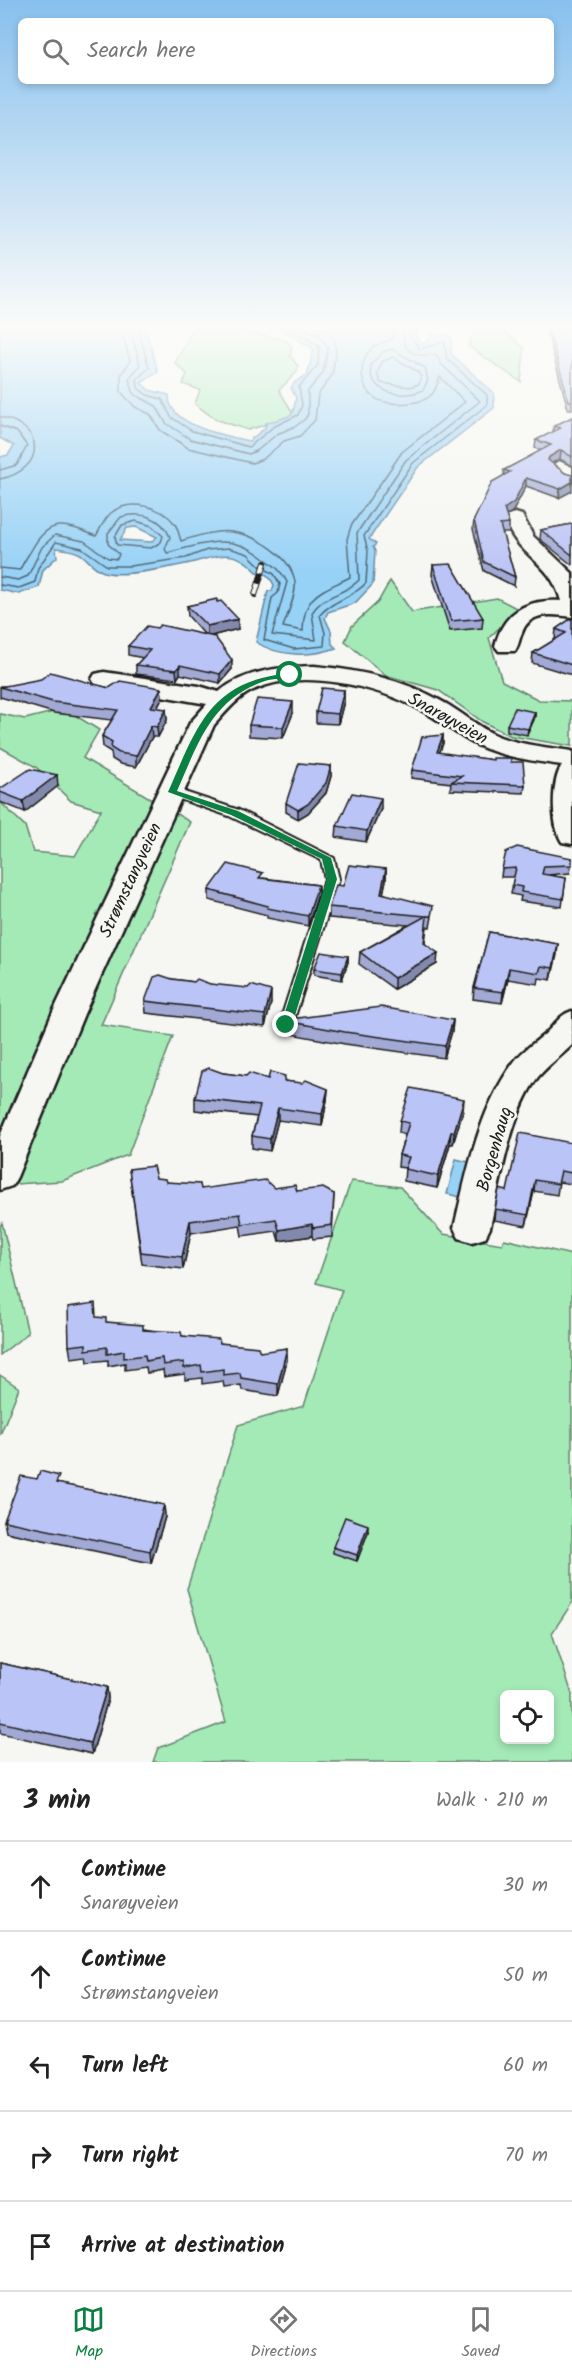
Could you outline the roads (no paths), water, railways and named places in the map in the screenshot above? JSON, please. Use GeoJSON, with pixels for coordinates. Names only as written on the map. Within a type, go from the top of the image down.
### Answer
{"type":"FeatureCollection","features":[{"type":"Feature","properties":{"kind":"street"},"geometry":{"type":"LineString","coordinates":[[515,519],[517,532],[526,542],[546,556],[565,578],[571,590],[572,601]]}},
{"type":"Feature","properties":{"kind":"street"},"geometry":{"type":"LineString","coordinates":[[507,646],[509,633],[518,619],[535,608],[572,610]]}},
{"type":"Feature","properties":{"kind":"street","name":"Snarøyveien"},"geometry":{"type":"LineString","coordinates":[[223,701],[242,687],[266,678],[311,675],[347,677],[403,692],[434,707],[473,734],[493,743],[572,759]]}},
{"type":"Feature","properties":{"kind":"street"},"geometry":{"type":"LineString","coordinates":[[104,679],[199,693],[223,701]]}},
{"type":"Feature","properties":{"kind":"street","name":"Strømstangveien"},"geometry":{"type":"LineString","coordinates":[[0,1177],[68,1014],[203,723],[223,701]]}},
{"type":"Feature","properties":{"kind":"street"},"geometry":{"type":"LineString","coordinates":[[572,769],[566,794],[572,836]]}},
{"type":"Feature","properties":{"kind":"street","name":"Borgenhaug"},"geometry":{"type":"LineString","coordinates":[[472,1228],[506,1104],[524,1072],[542,1052],[568,1030],[572,1022]]}},
{"type":"Feature","properties":{"kind":"lane"},"geometry":{"type":"LineString","coordinates":[[172,792],[234,813],[327,858],[332,879],[286,1025]]}},
{"type":"Feature","properties":{"kind":"water"},"geometry":{"type":"Polygon","coordinates":[[[0,410],[174,410],[188,422],[200,428],[249,441],[265,428],[266,423],[287,417],[294,410],[491,410],[418,467],[369,539],[376,544],[373,547],[375,551],[373,584],[355,603],[328,612],[325,618],[331,631],[332,644],[336,648],[306,654],[274,651],[256,642],[268,591],[272,591],[274,585],[266,574],[257,572],[240,558],[232,556],[216,556],[145,572],[112,574],[98,569],[77,552],[56,548],[57,557],[43,570],[39,587],[19,594],[0,590],[0,457],[8,455],[14,446],[0,438],[0,410]],[[136,527],[127,528],[120,540],[151,542],[157,537],[136,527]]]}},
{"type":"Feature","properties":{"kind":"water"},"geometry":{"type":"Polygon","coordinates":[[[456,1159],[469,1162],[461,1197],[447,1194],[456,1159]]]}},
{"type":"Feature","properties":{"kind":"railway"},"geometry":{"type":"LineString","coordinates":[[255,595],[265,563]]}}]}
